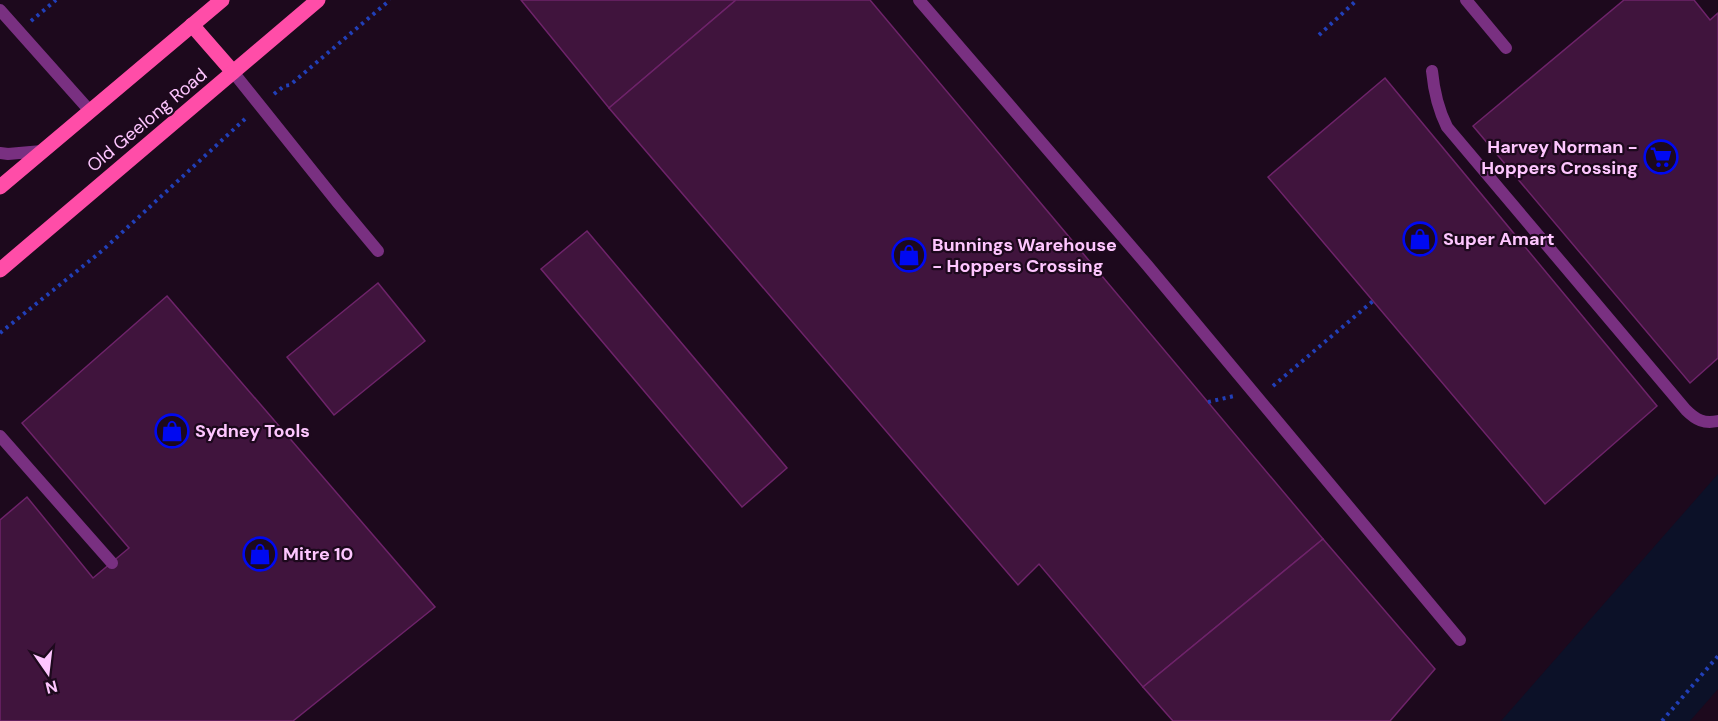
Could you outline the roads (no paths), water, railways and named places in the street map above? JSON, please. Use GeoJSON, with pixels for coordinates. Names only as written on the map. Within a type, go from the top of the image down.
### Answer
{"type":"FeatureCollection","features":[{"type":"Feature","properties":{"kind":"main road"},"geometry":{"type":"LineString","coordinates":[[0,187],[222,0]]}},
{"type":"Feature","properties":{"kind":"main road","name":"Old Geelong Road"},"geometry":{"type":"LineString","coordinates":[[0,270],[318,0]]}},
{"type":"Feature","properties":{"kind":"main road"},"geometry":{"type":"LineString","coordinates":[[192,25],[233,72]]}},
{"type":"Feature","properties":{"kind":"street"},"geometry":{"type":"LineString","coordinates":[[919,0],[1139,256],[1460,640]]}},
{"type":"Feature","properties":{"kind":"street"},"geometry":{"type":"LineString","coordinates":[[1466,0],[1506,48]]}},
{"type":"Feature","properties":{"kind":"street"},"geometry":{"type":"LineString","coordinates":[[0,10],[90,111]]}},
{"type":"Feature","properties":{"kind":"street"},"geometry":{"type":"LineString","coordinates":[[233,72],[378,251]]}},
{"type":"Feature","properties":{"kind":"street"},"geometry":{"type":"LineString","coordinates":[[1432,72],[1434,91],[1440,113],[1447,127],[1686,410],[1696,420],[1709,423],[1718,421]]}},
{"type":"Feature","properties":{"kind":"street"},"geometry":{"type":"LineString","coordinates":[[0,153],[42,151]]}},
{"type":"Feature","properties":{"kind":"street"},"geometry":{"type":"LineString","coordinates":[[0,436],[112,563]]}},
{"type":"Feature","properties":{"kind":"place","name":"Harvey Norman - Hoppers Crossing"},"geometry":{"type":"Point","coordinates":[1661,157]}},
{"type":"Feature","properties":{"kind":"place","name":"Super Amart"},"geometry":{"type":"Point","coordinates":[1420,239]}},
{"type":"Feature","properties":{"kind":"place","name":"Bunnings Warehouse - Hoppers Crossing"},"geometry":{"type":"Point","coordinates":[909,255]}},
{"type":"Feature","properties":{"kind":"place","name":"Sydney Tools"},"geometry":{"type":"Point","coordinates":[172,431]}},
{"type":"Feature","properties":{"kind":"place","name":"Mitre 10"},"geometry":{"type":"Point","coordinates":[260,554]}}]}
